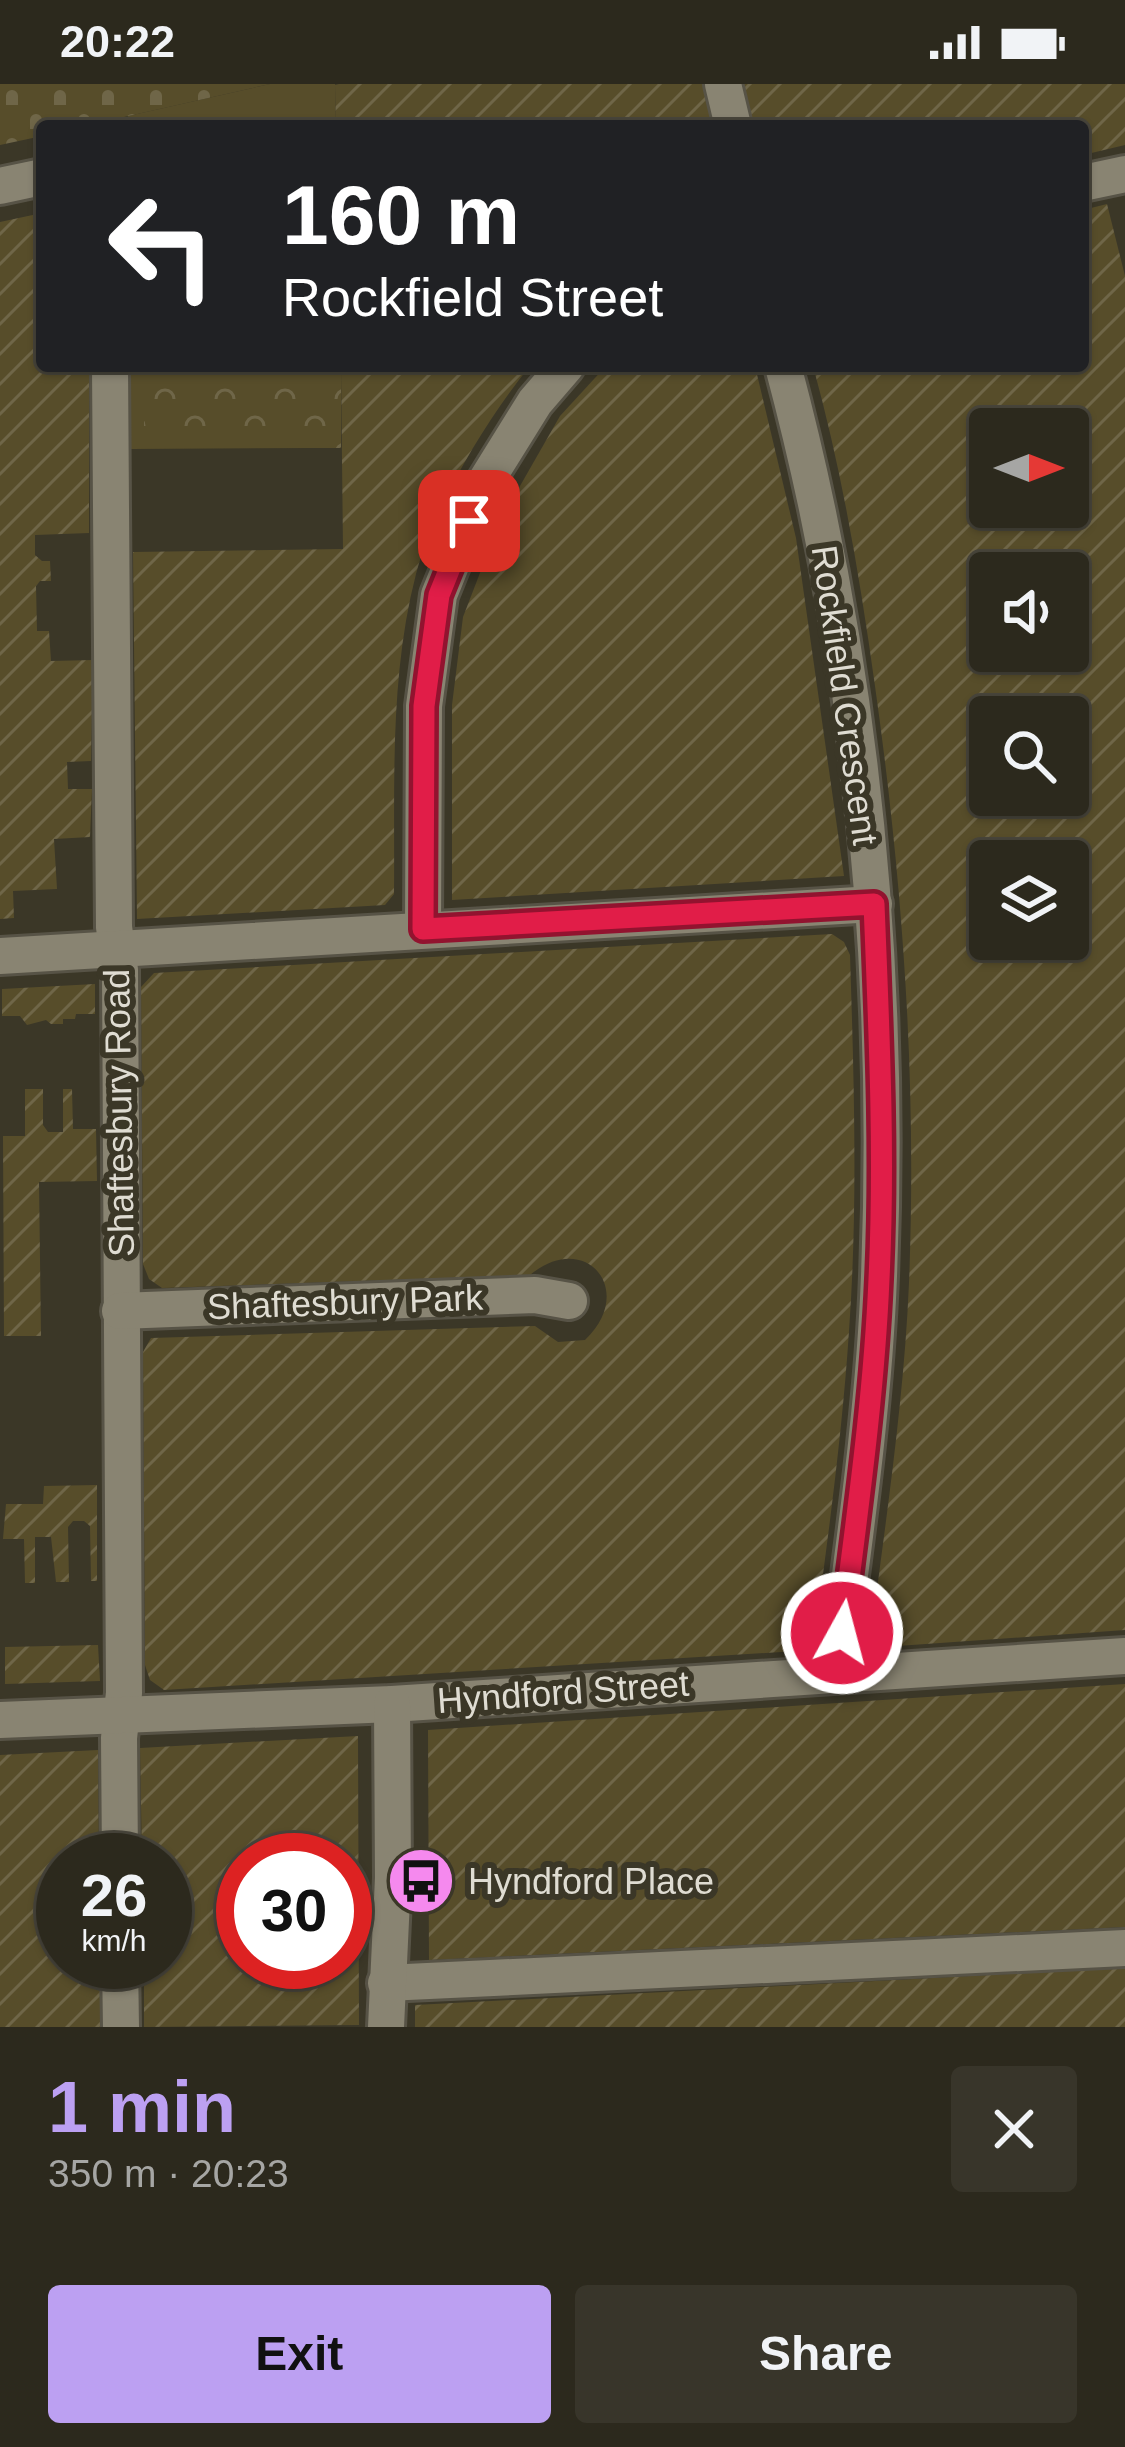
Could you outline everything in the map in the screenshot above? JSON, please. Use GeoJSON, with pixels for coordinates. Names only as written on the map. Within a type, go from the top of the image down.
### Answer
{"type":"FeatureCollection","features":[{"type":"Feature","properties":{"kind":"street"},"geometry":{"type":"LineString","coordinates":[[722,84],[732,120]]}},
{"type":"Feature","properties":{"kind":"street"},"geometry":{"type":"LineString","coordinates":[[1089,182],[1124,176]]}},
{"type":"Feature","properties":{"kind":"street"},"geometry":{"type":"LineString","coordinates":[[0,187],[36,178]]}},
{"type":"Feature","properties":{"kind":"street","name":"Shaftesbury Road"},"geometry":{"type":"LineString","coordinates":[[110,372],[124,1670],[120,1833]]}},
{"type":"Feature","properties":{"kind":"street"},"geometry":{"type":"LineString","coordinates":[[423,929],[424,706],[439,595],[484,484],[535,402],[561,372]]}},
{"type":"Feature","properties":{"kind":"street","name":"Rockfield Crescent"},"geometry":{"type":"LineString","coordinates":[[784,372],[830,573],[874,904],[883,1099],[879,1280],[863,1465],[837,1674]]}},
{"type":"Feature","properties":{"kind":"street"},"geometry":{"type":"LineString","coordinates":[[0,956],[874,904]]}},
{"type":"Feature","properties":{"kind":"street","name":"Shaftesbury Park"},"geometry":{"type":"LineString","coordinates":[[121,1311],[535,1295],[569,1301]]}},
{"type":"Feature","properties":{"kind":"street","name":"Hyndford Street"},"geometry":{"type":"LineString","coordinates":[[0,1720],[392,1704],[1125,1656]]}},
{"type":"Feature","properties":{"kind":"street"},"geometry":{"type":"LineString","coordinates":[[386,2027],[393,1878],[392,1704]]}},
{"type":"Feature","properties":{"kind":"street"},"geometry":{"type":"LineString","coordinates":[[386,1983],[1125,1948]]}},
{"type":"Feature","properties":{"kind":"street"},"geometry":{"type":"LineString","coordinates":[[120,1989],[121,2027]]}},
{"type":"Feature","properties":{"kind":"green space"},"geometry":{"type":"Polygon","coordinates":[[[0,84],[270,84],[111,120],[36,120],[36,137],[0,145],[0,84]]]}},
{"type":"Feature","properties":{"kind":"green space"},"geometry":{"type":"Polygon","coordinates":[[[270,84],[335,84],[336,120],[128,120],[128,116],[270,84]]]}},
{"type":"Feature","properties":{"kind":"green space"},"geometry":{"type":"Polygon","coordinates":[[[709,84],[718,120],[336,120],[335,85],[709,84]]]}},
{"type":"Feature","properties":{"kind":"green space"},"geometry":{"type":"Polygon","coordinates":[[[736,84],[1125,84],[1125,145],[1089,154],[1089,120],[745,120],[736,84]]]}},
{"type":"Feature","properties":{"kind":"green space"},"geometry":{"type":"Polygon","coordinates":[[[1107,204],[1125,276],[1125,1630],[883,1647],[871,1635],[907,1327],[911,1133],[906,984],[885,760],[841,485],[815,372],[1089,372],[1089,208],[1107,204]]]}},
{"type":"Feature","properties":{"kind":"green space"},"geometry":{"type":"Polygon","coordinates":[[[36,214],[36,372],[89,372],[89,533],[35,535],[35,555],[50,561],[51,581],[36,586],[37,631],[49,631],[51,661],[93,660],[91,761],[67,762],[68,789],[92,789],[90,837],[54,839],[57,889],[13,891],[14,918],[0,919],[0,222],[36,214]]]}},
{"type":"Feature","properties":{"kind":"green space"},"geometry":{"type":"Polygon","coordinates":[[[131,372],[144,372],[145,432],[312,433],[312,448],[131,449],[131,372]]]}},
{"type":"Feature","properties":{"kind":"green space"},"geometry":{"type":"Polygon","coordinates":[[[144,372],[341,372],[341,448],[312,448],[311,433],[144,433],[144,372]]]}},
{"type":"Feature","properties":{"kind":"green space"},"geometry":{"type":"Polygon","coordinates":[[[341,372],[526,372],[463,465],[435,520],[416,574],[397,693],[394,894],[385,905],[137,919],[133,552],[343,549],[341,372]]]}},
{"type":"Feature","properties":{"kind":"green space"},"geometry":{"type":"Polygon","coordinates":[[[600,372],[756,372],[796,538],[844,876],[452,900],[452,705],[463,617],[500,521],[560,416],[600,372]]]}},
{"type":"Feature","properties":{"kind":"green space"},"geometry":{"type":"Polygon","coordinates":[[[832,934],[844,942],[850,955],[854,1237],[842,1411],[813,1650],[164,1690],[150,1680],[145,1665],[143,1352],[151,1338],[535,1326],[558,1342],[585,1340],[600,1321],[606,1303],[598,1272],[586,1262],[570,1259],[530,1275],[162,1288],[149,1279],[143,1264],[141,987],[154,973],[832,934]]]}},
{"type":"Feature","properties":{"kind":"green space"},"geometry":{"type":"Polygon","coordinates":[[[95,984],[95,1014],[76,1014],[75,1019],[63,1019],[63,1024],[46,1020],[27,1025],[20,1016],[2,1016],[2,989],[95,984]]]}},
{"type":"Feature","properties":{"kind":"green space"},"geometry":{"type":"Polygon","coordinates":[[[25,1089],[43,1089],[43,1125],[48,1132],[63,1132],[63,1089],[72,1089],[73,1129],[96,1129],[97,1181],[39,1182],[41,1336],[4,1336],[3,1136],[25,1136],[25,1089]]]}},
{"type":"Feature","properties":{"kind":"green space"},"geometry":{"type":"Polygon","coordinates":[[[97,1485],[97,1581],[91,1581],[90,1526],[73,1521],[68,1527],[69,1582],[56,1582],[51,1537],[35,1537],[35,1583],[25,1583],[24,1539],[3,1539],[6,1504],[43,1504],[44,1486],[97,1485]]]}},
{"type":"Feature","properties":{"kind":"green space"},"geometry":{"type":"Polygon","coordinates":[[[98,1645],[100,1681],[5,1684],[5,1647],[98,1645]]]}},
{"type":"Feature","properties":{"kind":"green space"},"geometry":{"type":"Polygon","coordinates":[[[1125,1684],[1125,1927],[429,1960],[428,1730],[1125,1684]]]}},
{"type":"Feature","properties":{"kind":"green space"},"geometry":{"type":"Polygon","coordinates":[[[358,1736],[358,1833],[216,1833],[216,1989],[359,1989],[359,2025],[144,2027],[144,1989],[192,1989],[192,1833],[142,1833],[140,1748],[358,1736]]]}},
{"type":"Feature","properties":{"kind":"green space"},"geometry":{"type":"Polygon","coordinates":[[[98,1750],[99,1833],[36,1833],[36,1989],[100,1989],[101,2027],[0,2027],[0,1755],[98,1750]]]}},
{"type":"Feature","properties":{"kind":"green space"},"geometry":{"type":"Polygon","coordinates":[[[1125,1968],[1125,2027],[415,2027],[415,2005],[1125,1968]]]}},
{"type":"Feature","properties":{"kind":"place","name":"Hyndford Place"},"geometry":{"type":"Point","coordinates":[421,1881]}},
{"type":"Feature","properties":{"kind":"route"},"geometry":{"type":"LineString","coordinates":[[469,521],[439,595],[424,706],[423,929],[874,904],[883,1099],[879,1280],[842,1633]]}}]}
